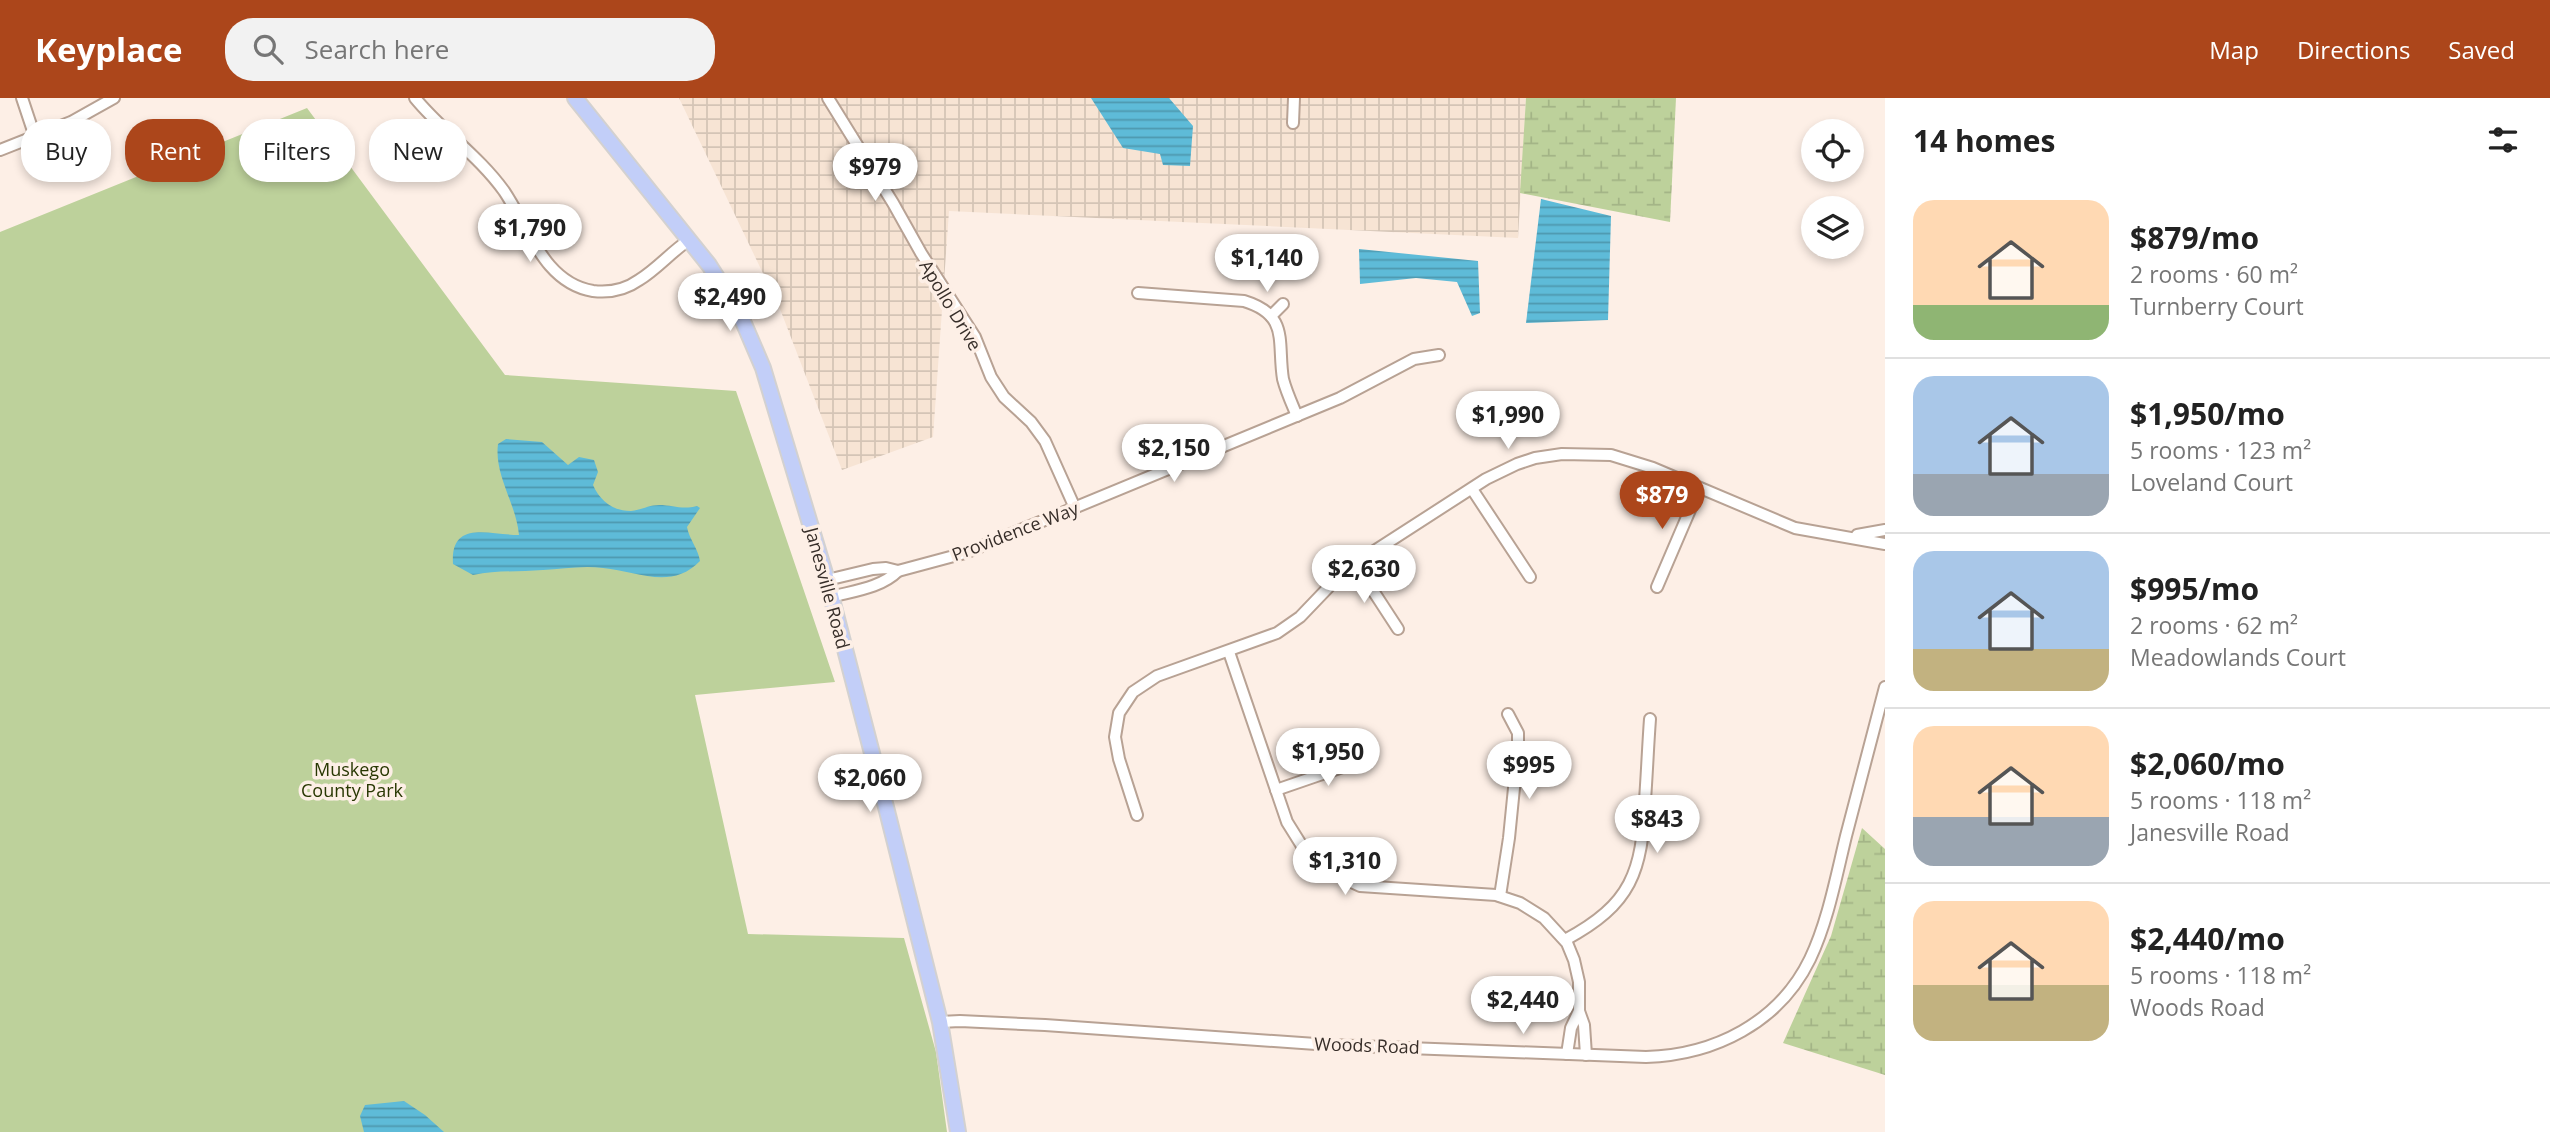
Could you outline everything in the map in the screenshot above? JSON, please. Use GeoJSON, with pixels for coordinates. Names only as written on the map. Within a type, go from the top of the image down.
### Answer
{"type":"FeatureCollection","features":[{"type":"Feature","properties":{"kind":"main road","name":"Janesville Road"},"geometry":{"type":"LineString","coordinates":[[575,98],[722,284],[739,312],[755,348],[778,414],[827,580],[940,1023],[958,1132]]}},
{"type":"Feature","properties":{"kind":"street"},"geometry":{"type":"LineString","coordinates":[[22,98],[29,119]]}},
{"type":"Feature","properties":{"kind":"street"},"geometry":{"type":"LineString","coordinates":[[75,119],[114,98]]}},
{"type":"Feature","properties":{"kind":"street"},"geometry":{"type":"LineString","coordinates":[[415,98],[492,176],[523,220],[549,266],[570,284],[599,292],[625,288],[652,271],[689,240]]}},
{"type":"Feature","properties":{"kind":"street","name":"Apollo Drive"},"geometry":{"type":"LineString","coordinates":[[828,98],[975,337],[991,377],[1004,397],[1031,422],[1045,441],[1075,508]]}},
{"type":"Feature","properties":{"kind":"street"},"geometry":{"type":"LineString","coordinates":[[1293,124],[1294,98]]}},
{"type":"Feature","properties":{"kind":"street"},"geometry":{"type":"LineString","coordinates":[[0,150],[21,142]]}},
{"type":"Feature","properties":{"kind":"street"},"geometry":{"type":"LineString","coordinates":[[1138,293],[1244,302],[1263,309],[1271,316],[1280,335],[1283,376],[1297,416]]}},
{"type":"Feature","properties":{"kind":"street"},"geometry":{"type":"LineString","coordinates":[[1271,316],[1283,304]]}},
{"type":"Feature","properties":{"kind":"street","name":"Providence Way"},"geometry":{"type":"LineString","coordinates":[[827,580],[873,569],[898,571],[965,553],[1358,390],[1414,359],[1439,355]]}},
{"type":"Feature","properties":{"kind":"street"},"geometry":{"type":"LineString","coordinates":[[1138,815],[1116,748],[1115,737],[1119,713],[1133,692],[1146,681],[1263,640],[1289,625],[1310,607],[1338,576],[1355,564],[1502,471],[1535,458],[1579,453],[1626,458],[1795,528],[1885,544]]}},
{"type":"Feature","properties":{"kind":"street"},"geometry":{"type":"LineString","coordinates":[[1472,489],[1530,577]]}},
{"type":"Feature","properties":{"kind":"street"},"geometry":{"type":"LineString","coordinates":[[1657,587],[1699,489]]}},
{"type":"Feature","properties":{"kind":"street"},"geometry":{"type":"LineString","coordinates":[[1851,536],[1885,530]]}},
{"type":"Feature","properties":{"kind":"street"},"geometry":{"type":"LineString","coordinates":[[1355,564],[1398,629]]}},
{"type":"Feature","properties":{"kind":"street","name":"Providence Way"},"geometry":{"type":"LineString","coordinates":[[831,597],[880,583],[898,571]]}},
{"type":"Feature","properties":{"kind":"street"},"geometry":{"type":"LineString","coordinates":[[1229,652],[1287,822],[1299,843],[1316,862],[1344,880],[1370,887],[1500,896],[1520,903],[1544,918],[1565,940],[1577,972],[1579,1011],[1584,1025],[1586,1055]]}},
{"type":"Feature","properties":{"kind":"street","name":"Woods Road"},"geometry":{"type":"LineString","coordinates":[[940,1023],[960,1021],[1045,1025],[1331,1045],[1654,1057],[1674,1056],[1724,1042],[1751,1027],[1787,993],[1807,965],[1819,936],[1885,687]]}},
{"type":"Feature","properties":{"kind":"street"},"geometry":{"type":"LineString","coordinates":[[1500,896],[1518,748],[1518,733],[1508,714]]}},
{"type":"Feature","properties":{"kind":"street"},"geometry":{"type":"LineString","coordinates":[[1565,940],[1605,914],[1623,893],[1637,866],[1643,844],[1650,719]]}},
{"type":"Feature","properties":{"kind":"street"},"geometry":{"type":"LineString","coordinates":[[1276,790],[1369,758]]}},
{"type":"Feature","properties":{"kind":"street"},"geometry":{"type":"LineString","coordinates":[[1567,1054],[1571,1028],[1579,1011]]}},
{"type":"Feature","properties":{"kind":"shaded area"},"geometry":{"type":"Polygon","coordinates":[[[679,98],[1526,98],[1518,238],[949,211],[933,437],[842,470],[780,309],[679,98]]]}},
{"type":"Feature","properties":{"kind":"green space"},"geometry":{"type":"Polygon","coordinates":[[[1526,98],[1676,98],[1670,222],[1520,193],[1526,98]]]}},
{"type":"Feature","properties":{"kind":"green space","name":"Muskego County Park"},"geometry":{"type":"Polygon","coordinates":[[[307,108],[315,119],[280,119],[307,108]]]}},
{"type":"Feature","properties":{"kind":"green space","name":"Muskego County Park"},"geometry":{"type":"Polygon","coordinates":[[[239,135],[239,182],[355,182],[355,173],[505,375],[736,391],[835,682],[695,695],[748,934],[904,938],[936,1052],[947,1132],[0,1132],[0,232],[125,182],[225,182],[225,141],[239,135]]]}},
{"type":"Feature","properties":{"kind":"green space"},"geometry":{"type":"Polygon","coordinates":[[[1862,828],[1885,849],[1885,1075],[1783,1043],[1831,936],[1862,828]]]}},
{"type":"Feature","properties":{"kind":"water"},"geometry":{"type":"Polygon","coordinates":[[[1091,98],[1169,98],[1193,126],[1190,166],[1163,165],[1160,154],[1123,148],[1091,98]]]}},
{"type":"Feature","properties":{"kind":"water"},"geometry":{"type":"Polygon","coordinates":[[[1541,199],[1611,216],[1608,320],[1526,323],[1541,199]]]}},
{"type":"Feature","properties":{"kind":"water"},"geometry":{"type":"Polygon","coordinates":[[[1359,249],[1478,261],[1480,313],[1472,316],[1457,282],[1416,278],[1360,284],[1359,249]]]}},
{"type":"Feature","properties":{"kind":"water"},"geometry":{"type":"Polygon","coordinates":[[[506,439],[542,442],[568,465],[579,457],[594,460],[598,472],[593,485],[603,500],[618,509],[631,511],[659,505],[697,506],[700,508],[687,527],[700,561],[689,570],[666,577],[588,567],[473,575],[453,564],[458,540],[465,535],[485,532],[519,535],[499,467],[498,444],[506,439]]]}},
{"type":"Feature","properties":{"kind":"water"},"geometry":{"type":"Polygon","coordinates":[[[404,1101],[444,1132],[364,1132],[360,1116],[365,1105],[404,1101]]]}}]}
